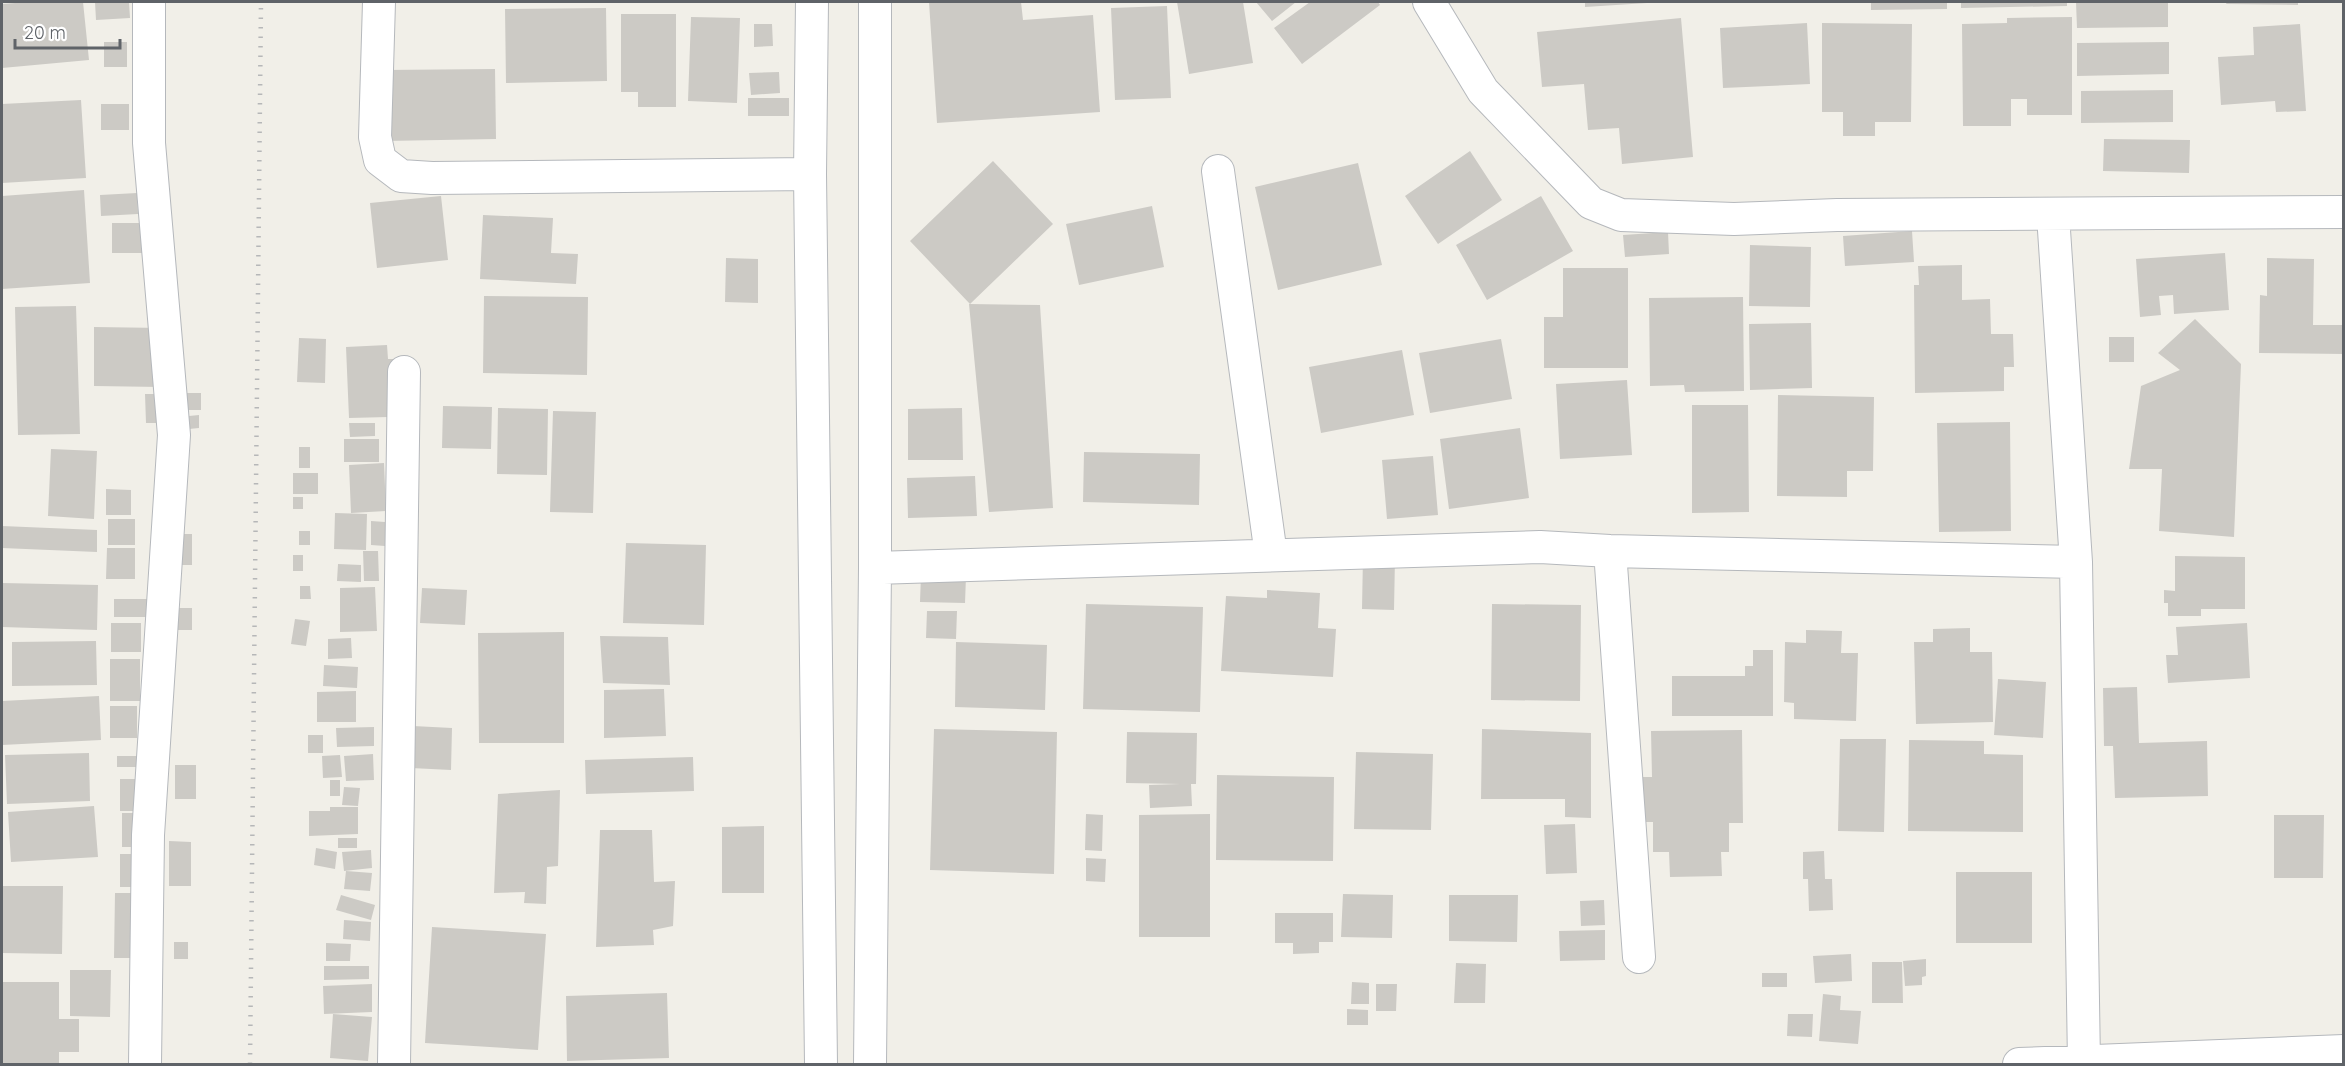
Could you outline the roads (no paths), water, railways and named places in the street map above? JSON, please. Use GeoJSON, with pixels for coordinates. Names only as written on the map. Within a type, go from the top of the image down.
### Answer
{"type":"FeatureCollection","features":[{"type":"Feature","properties":{"kind":"street"},"geometry":{"type":"LineString","coordinates":[[145,1065],[147,835],[174,435],[149,143],[149,2]]}},
{"type":"Feature","properties":{"kind":"street"},"geometry":{"type":"LineString","coordinates":[[379,2],[375,137],[380,160],[401,176],[432,178],[810,174]]}},
{"type":"Feature","properties":{"kind":"street"},"geometry":{"type":"LineString","coordinates":[[812,2],[810,174],[821,1065]]}},
{"type":"Feature","properties":{"kind":"street"},"geometry":{"type":"LineString","coordinates":[[870,1065],[875,568],[875,2]]}},
{"type":"Feature","properties":{"kind":"street"},"geometry":{"type":"LineString","coordinates":[[1429,2],[1483,91],[1591,203],[1621,214],[1734,219],[1837,215],[2343,212]]}},
{"type":"Feature","properties":{"kind":"street"},"geometry":{"type":"LineString","coordinates":[[1218,171],[1271,555]]}},
{"type":"Feature","properties":{"kind":"street"},"geometry":{"type":"LineString","coordinates":[[2053,214],[2076,562],[2084,1063]]}},
{"type":"Feature","properties":{"kind":"street"},"geometry":{"type":"LineString","coordinates":[[394,1065],[404,372]]}},
{"type":"Feature","properties":{"kind":"street"},"geometry":{"type":"LineString","coordinates":[[875,568],[1539,547],[1610,551],[2076,562]]}},
{"type":"Feature","properties":{"kind":"street"},"geometry":{"type":"LineString","coordinates":[[1610,551],[1639,957]]}},
{"type":"Feature","properties":{"kind":"street"},"geometry":{"type":"LineString","coordinates":[[2019,1065],[2343,1051]]}},
{"type":"Feature","properties":{"kind":"railway"},"geometry":{"type":"LineString","coordinates":[[250,1064],[261,2]]}}]}
